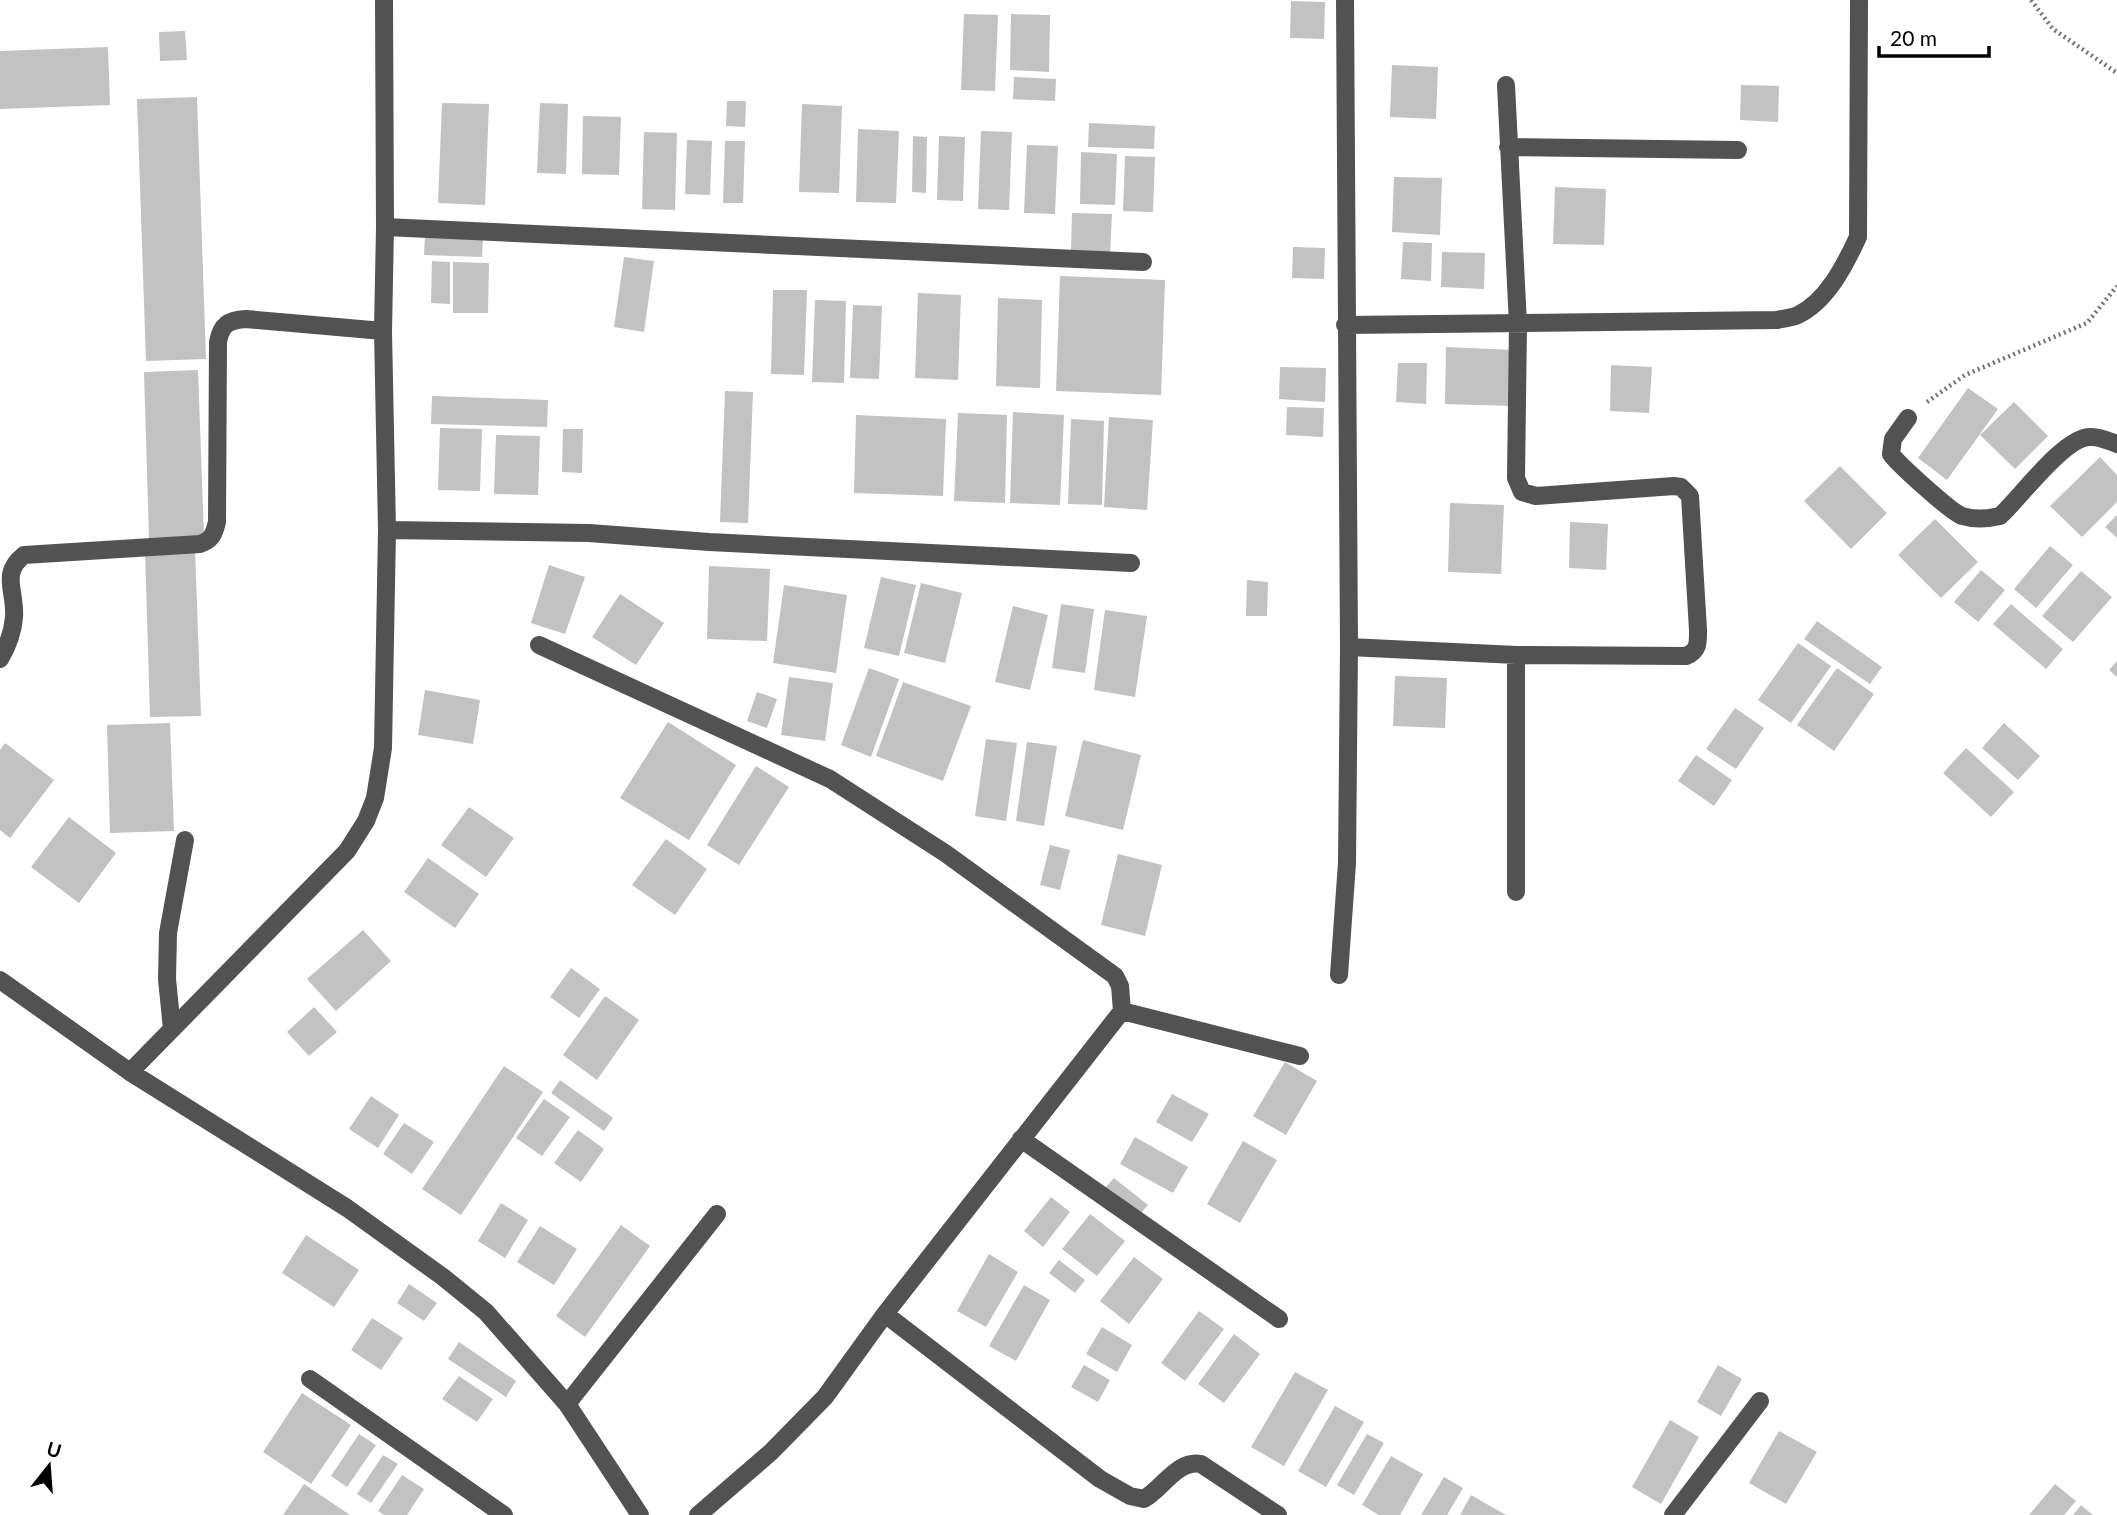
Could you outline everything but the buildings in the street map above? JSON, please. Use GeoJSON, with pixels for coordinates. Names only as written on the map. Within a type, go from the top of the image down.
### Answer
{"type":"FeatureCollection","features":[{"type":"Feature","properties":{"kind":"street"},"geometry":{"type":"LineString","coordinates":[[130,1072],[347,851],[366,821],[375,798],[383,748],[387,530],[383,331],[384,0]]}},
{"type":"Feature","properties":{"kind":"street"},"geometry":{"type":"LineString","coordinates":[[1339,975],[1348,863],[1345,0]]}},
{"type":"Feature","properties":{"kind":"street"},"geometry":{"type":"LineString","coordinates":[[1345,326],[1777,320],[1797,316],[1812,306],[1828,289],[1858,237],[1859,0]]}},
{"type":"Feature","properties":{"kind":"street"},"geometry":{"type":"LineString","coordinates":[[1349,647],[1516,655],[1686,656],[1697,648],[1690,496],[1686,491],[1674,486],[1536,496],[1522,492],[1518,486],[1518,324],[1506,85]]}},
{"type":"Feature","properties":{"kind":"street"},"geometry":{"type":"LineString","coordinates":[[1508,147],[1738,150]]}},
{"type":"Feature","properties":{"kind":"street"},"geometry":{"type":"LineString","coordinates":[[385,227],[1143,262]]}},
{"type":"Feature","properties":{"kind":"street"},"geometry":{"type":"LineString","coordinates":[[0,659],[12,631],[14,616],[9,573],[15,562],[24,555],[200,544],[209,541],[214,534],[218,342],[220,330],[225,323],[246,320],[383,331]]}},
{"type":"Feature","properties":{"kind":"street"},"geometry":{"type":"LineString","coordinates":[[1908,418],[1893,439],[1891,454],[1898,465],[1958,515],[1974,519],[2000,516],[2050,463],[2075,441],[2090,436],[2117,444]]}},
{"type":"Feature","properties":{"kind":"street"},"geometry":{"type":"LineString","coordinates":[[387,530],[589,533],[709,542],[1131,563]]}},
{"type":"Feature","properties":{"kind":"street"},"geometry":{"type":"LineString","coordinates":[[539,645],[830,779],[945,853],[1115,976],[1121,986],[1122,1011],[885,1314],[825,1397],[771,1452],[698,1515]]}},
{"type":"Feature","properties":{"kind":"street"},"geometry":{"type":"LineString","coordinates":[[1516,655],[1516,892]]}},
{"type":"Feature","properties":{"kind":"street"},"geometry":{"type":"LineString","coordinates":[[172,1029],[167,979],[168,933],[185,839]]}},
{"type":"Feature","properties":{"kind":"street"},"geometry":{"type":"LineString","coordinates":[[0,980],[130,1072],[346,1208],[443,1277],[486,1312],[567,1405],[634,1514]]}},
{"type":"Feature","properties":{"kind":"street"},"geometry":{"type":"LineString","coordinates":[[1122,1011],[1300,1056]]}},
{"type":"Feature","properties":{"kind":"street"},"geometry":{"type":"LineString","coordinates":[[1021,1139],[1279,1319]]}},
{"type":"Feature","properties":{"kind":"street"},"geometry":{"type":"LineString","coordinates":[[567,1405],[717,1214]]}},
{"type":"Feature","properties":{"kind":"street"},"geometry":{"type":"LineString","coordinates":[[885,1314],[1100,1479],[1122,1492],[1144,1499],[1182,1466],[1193,1462],[1207,1468],[1278,1515]]}},
{"type":"Feature","properties":{"kind":"street"},"geometry":{"type":"LineString","coordinates":[[310,1379],[504,1515]]}},
{"type":"Feature","properties":{"kind":"street"},"geometry":{"type":"LineString","coordinates":[[1674,1515],[1760,1401]]}},
{"type":"Feature","properties":{"kind":"path"},"geometry":{"type":"LineString","coordinates":[[2031,0],[2053,29],[2117,72]]}},
{"type":"Feature","properties":{"kind":"path"},"geometry":{"type":"LineString","coordinates":[[1908,418],[1928,400],[1965,375],[2087,323],[2117,286]]}}]}
